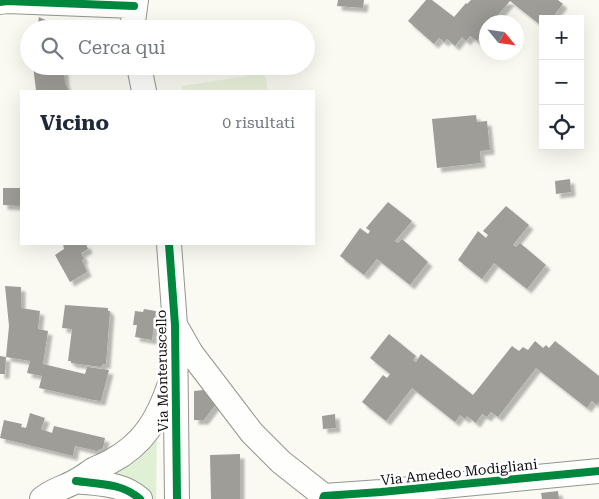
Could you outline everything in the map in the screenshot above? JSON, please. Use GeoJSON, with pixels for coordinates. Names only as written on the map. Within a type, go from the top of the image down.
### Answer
{"type":"FeatureCollection","features":[{"type":"Feature","properties":{"kind":"street"},"geometry":{"type":"LineString","coordinates":[[0,2],[7,1],[134,12]]}},
{"type":"Feature","properties":{"kind":"street"},"geometry":{"type":"LineString","coordinates":[[141,75],[144,90]]}},
{"type":"Feature","properties":{"kind":"street","name":"Via Monteruscello"},"geometry":{"type":"LineString","coordinates":[[169,245],[175,325],[177,499]]}},
{"type":"Feature","properties":{"kind":"street"},"geometry":{"type":"LineString","coordinates":[[175,325],[191,353],[252,433],[281,462],[323,497]]}},
{"type":"Feature","properties":{"kind":"street"},"geometry":{"type":"LineString","coordinates":[[46,495],[76,482],[138,443],[150,429],[162,408],[175,370]]}},
{"type":"Feature","properties":{"kind":"street","name":"Via Amedeo Modigliani"},"geometry":{"type":"LineString","coordinates":[[323,497],[599,471]]}},
{"type":"Feature","properties":{"kind":"street"},"geometry":{"type":"LineString","coordinates":[[76,482],[120,487],[133,493],[140,499]]}},
{"type":"Feature","properties":{"kind":"green space"},"geometry":{"type":"Polygon","coordinates":[[[252,75],[265,75],[268,90],[182,90],[182,86],[252,75]]]}},
{"type":"Feature","properties":{"kind":"green space"},"geometry":{"type":"Polygon","coordinates":[[[157,431],[156,499],[150,499],[101,476],[157,431]]]}},
{"type":"Feature","properties":{"kind":"building"},"geometry":{"type":"Polygon","coordinates":[[[338,0],[364,0],[363,8],[337,6],[338,0]]]}},
{"type":"Feature","properties":{"kind":"building"},"geometry":{"type":"Polygon","coordinates":[[[426,0],[432,0],[454,17],[471,0],[558,0],[563,4],[554,15],[539,15],[539,24],[510,1],[498,15],[479,15],[479,38],[477,41],[470,36],[466,41],[462,37],[455,46],[447,39],[444,42],[439,38],[434,44],[408,21],[426,0]]]}},
{"type":"Feature","properties":{"kind":"building"},"geometry":{"type":"Polygon","coordinates":[[[34,75],[64,75],[65,83],[68,90],[36,90],[34,75]]]}},
{"type":"Feature","properties":{"kind":"building"},"geometry":{"type":"Polygon","coordinates":[[[476,115],[477,122],[487,121],[490,150],[480,151],[481,163],[437,168],[432,119],[476,115]]]}},
{"type":"Feature","properties":{"kind":"building"},"geometry":{"type":"Polygon","coordinates":[[[570,179],[571,192],[556,194],[555,181],[570,179]]]}},
{"type":"Feature","properties":{"kind":"building"},"geometry":{"type":"Polygon","coordinates":[[[3,188],[20,188],[20,206],[3,205],[3,188]]]}},
{"type":"Feature","properties":{"kind":"building"},"geometry":{"type":"Polygon","coordinates":[[[388,202],[412,221],[395,241],[398,243],[402,239],[428,262],[410,285],[377,259],[364,275],[340,256],[360,228],[368,234],[370,231],[366,228],[388,202]]]}},
{"type":"Feature","properties":{"kind":"building"},"geometry":{"type":"Polygon","coordinates":[[[506,206],[529,225],[513,245],[516,247],[520,243],[546,265],[527,289],[494,263],[482,279],[458,260],[478,231],[486,238],[488,235],[483,231],[506,206]]]}},
{"type":"Feature","properties":{"kind":"building"},"geometry":{"type":"Polygon","coordinates":[[[63,245],[86,245],[88,249],[81,253],[87,272],[70,282],[55,255],[64,249],[63,245]]]}},
{"type":"Feature","properties":{"kind":"building"},"geometry":{"type":"Polygon","coordinates":[[[5,286],[21,287],[21,308],[40,311],[38,329],[48,331],[43,364],[85,374],[87,367],[109,370],[101,401],[39,388],[42,376],[27,373],[30,361],[6,357],[9,326],[5,286]]]}},
{"type":"Feature","properties":{"kind":"building"},"geometry":{"type":"Polygon","coordinates":[[[65,305],[108,308],[108,311],[110,311],[106,364],[103,364],[101,367],[68,361],[72,329],[62,328],[65,305]]]}},
{"type":"Feature","properties":{"kind":"building"},"geometry":{"type":"Polygon","coordinates":[[[144,309],[156,311],[152,340],[135,337],[137,325],[133,325],[135,311],[143,312],[144,309]]]}},
{"type":"Feature","properties":{"kind":"building"},"geometry":{"type":"Polygon","coordinates":[[[389,334],[416,356],[413,360],[416,362],[421,354],[473,395],[512,346],[519,351],[523,347],[528,350],[535,341],[543,348],[546,345],[549,348],[555,341],[599,376],[599,402],[597,405],[592,401],[587,408],[536,368],[498,417],[491,412],[487,417],[482,414],[476,423],[467,416],[465,419],[460,415],[455,422],[412,388],[386,421],[362,402],[383,375],[387,378],[390,374],[370,358],[389,334]]]}},
{"type":"Feature","properties":{"kind":"building"},"geometry":{"type":"Polygon","coordinates":[[[0,356],[6,357],[5,374],[0,374],[0,356]]]}},
{"type":"Feature","properties":{"kind":"building"},"geometry":{"type":"Polygon","coordinates":[[[203,390],[216,404],[204,420],[194,420],[194,391],[203,390]]]}},
{"type":"Feature","properties":{"kind":"building"},"geometry":{"type":"Polygon","coordinates":[[[30,413],[45,418],[41,429],[52,433],[54,426],[105,438],[103,448],[97,451],[75,446],[73,456],[0,438],[4,420],[22,424],[21,427],[26,428],[30,413]]]}},
{"type":"Feature","properties":{"kind":"building"},"geometry":{"type":"Polygon","coordinates":[[[335,414],[336,428],[323,429],[322,416],[335,414]]]}},
{"type":"Feature","properties":{"kind":"building"},"geometry":{"type":"Polygon","coordinates":[[[240,454],[240,499],[211,499],[210,455],[240,454]]]}},
{"type":"Feature","properties":{"kind":"building"},"geometry":{"type":"Polygon","coordinates":[[[558,491],[559,499],[542,499],[541,493],[558,491]]]}},
{"type":"Feature","properties":{"kind":"cycle path"},"geometry":{"type":"LineString","coordinates":[[0,2],[134,6]]}},
{"type":"Feature","properties":{"kind":"cycle path"},"geometry":{"type":"LineString","coordinates":[[169,245],[175,325],[177,499]]}},
{"type":"Feature","properties":{"kind":"cycle path"},"geometry":{"type":"LineString","coordinates":[[323,499],[324,496],[599,471]]}},
{"type":"Feature","properties":{"kind":"cycle path"},"geometry":{"type":"LineString","coordinates":[[76,481],[118,487],[140,499]]}}]}
